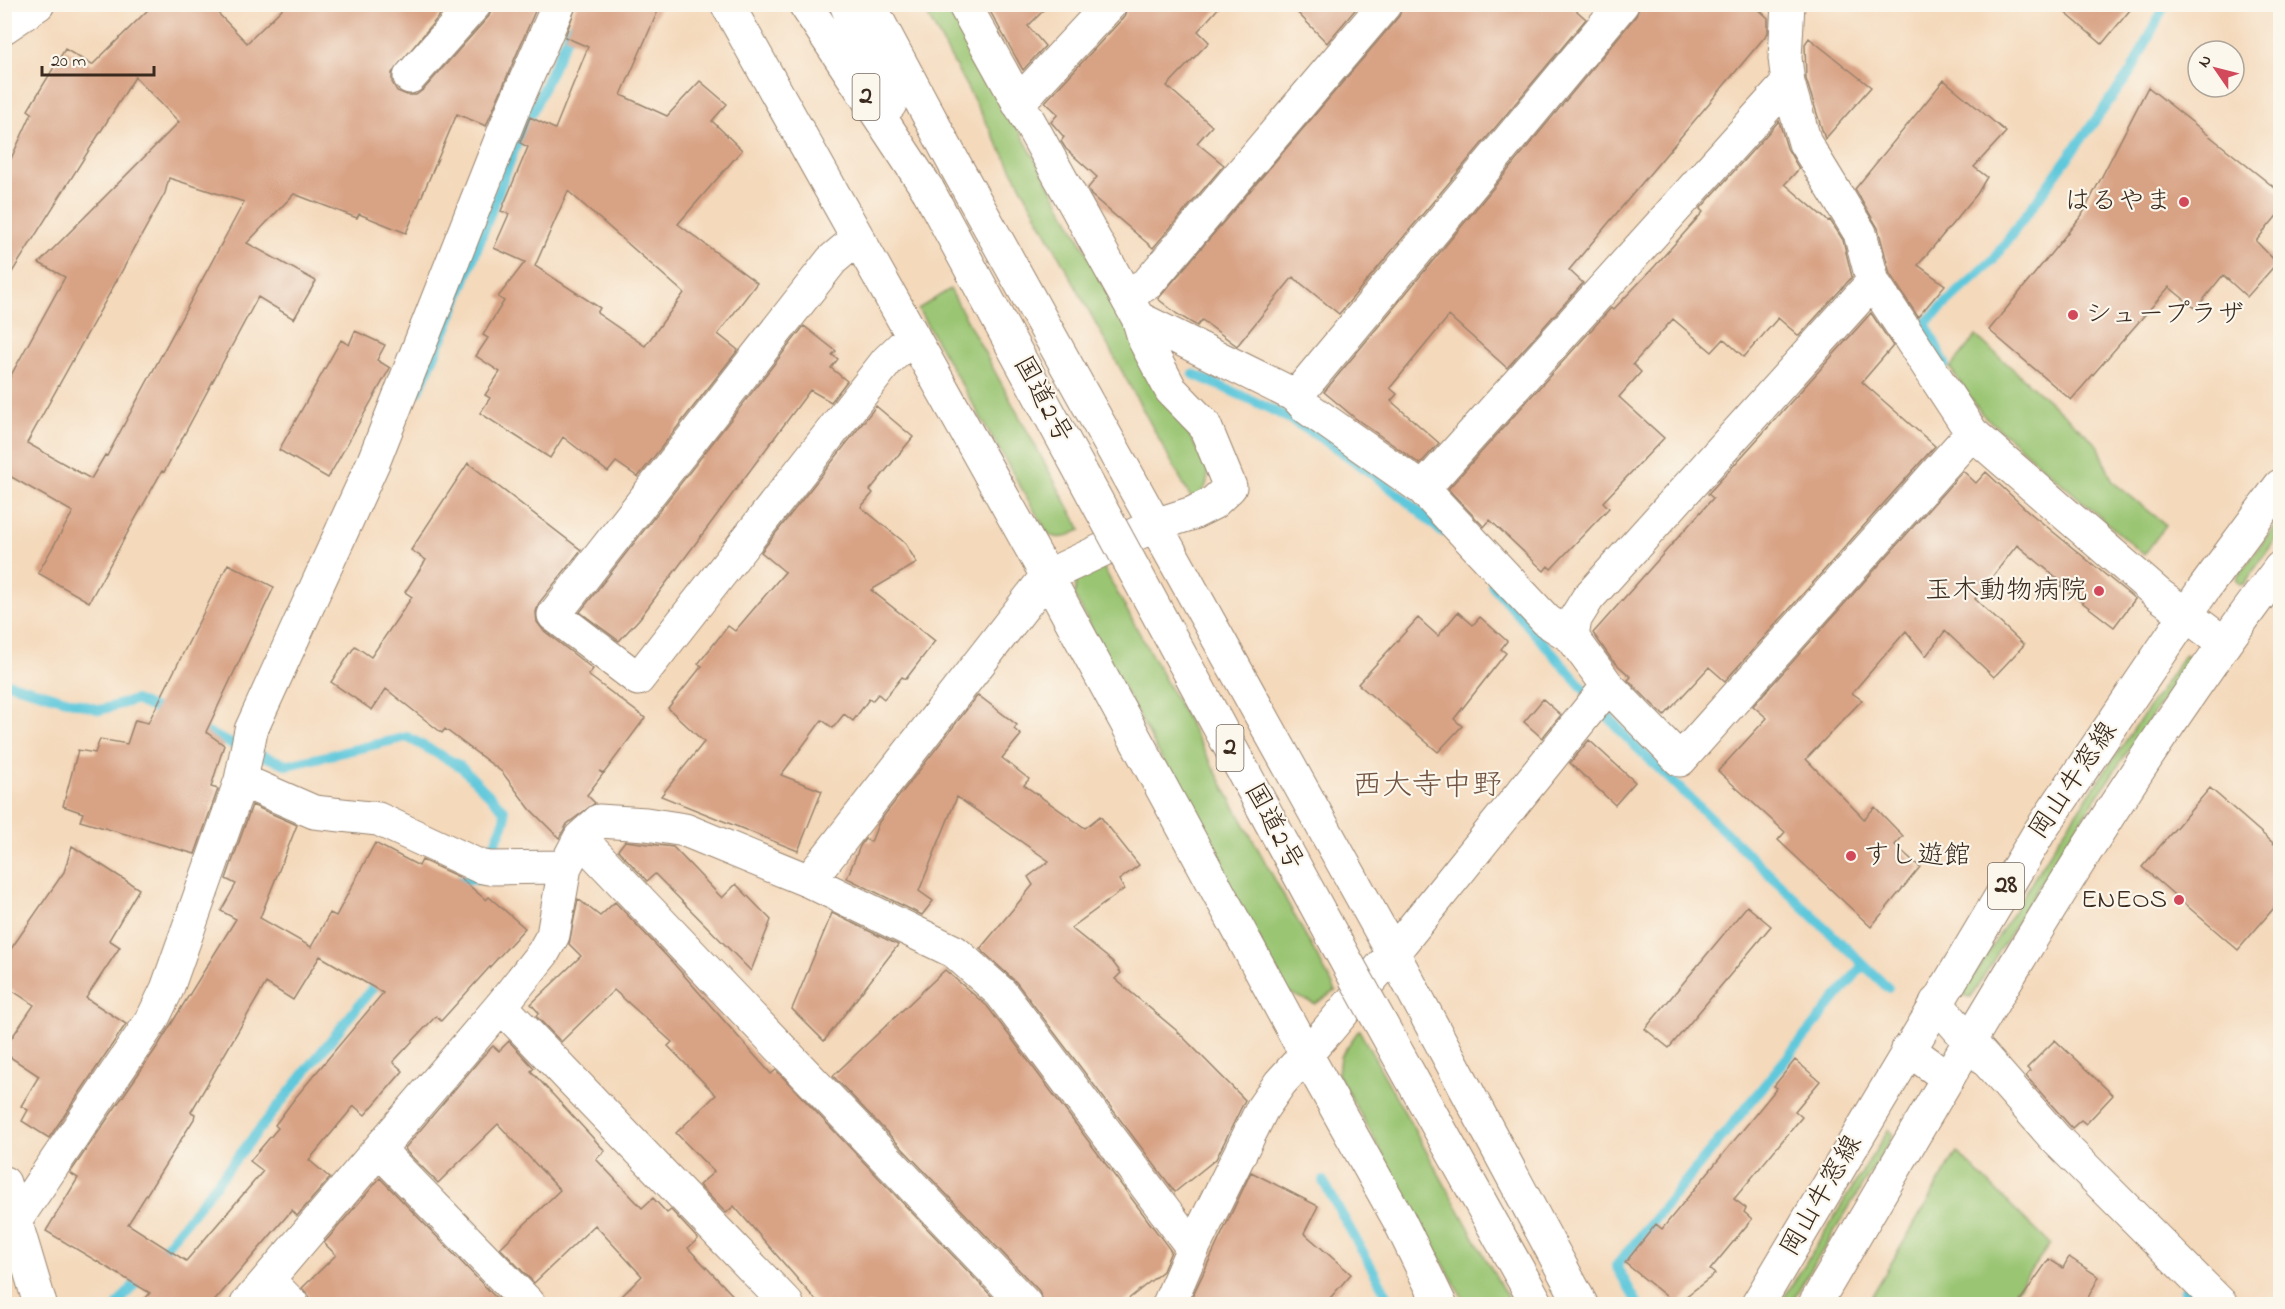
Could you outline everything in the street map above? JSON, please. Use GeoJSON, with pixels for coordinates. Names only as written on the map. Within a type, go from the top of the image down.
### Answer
{"type":"FeatureCollection","features":[{"type":"Feature","properties":{"kind":"main road"},"geometry":{"type":"LineString","coordinates":[[4,27],[38,4]]}},
{"type":"Feature","properties":{"kind":"main road"},"geometry":{"type":"LineString","coordinates":[[410,77],[475,4]]}},
{"type":"Feature","properties":{"kind":"main road"},"geometry":{"type":"LineString","coordinates":[[15,1221],[152,1020],[167,989],[244,760],[251,730],[373,464],[513,109],[559,4]]}},
{"type":"Feature","properties":{"kind":"main road"},"geometry":{"type":"LineString","coordinates":[[727,4],[1047,576],[1306,1054],[1399,1220],[1440,1305]]}},
{"type":"Feature","properties":{"kind":"main road","name":"国道2号"},"geometry":{"type":"LineString","coordinates":[[805,4],[928,190]]}},
{"type":"Feature","properties":{"kind":"main road","name":"国道2号"},"geometry":{"type":"LineString","coordinates":[[846,4],[928,190],[1339,948],[1537,1305]]}},
{"type":"Feature","properties":{"kind":"main road"},"geometry":{"type":"LineString","coordinates":[[869,4],[1393,953],[1581,1305]]}},
{"type":"Feature","properties":{"kind":"main road"},"geometry":{"type":"LineString","coordinates":[[809,881],[1047,576],[1155,525],[1213,503],[1230,487],[1204,424],[1171,390],[1144,341],[1138,318],[1123,290],[964,4]]}},
{"type":"Feature","properties":{"kind":"main road"},"geometry":{"type":"LineString","coordinates":[[1018,103],[1110,4]]}},
{"type":"Feature","properties":{"kind":"main road"},"geometry":{"type":"LineString","coordinates":[[1123,290],[1136,290],[1148,283],[1385,4]]}},
{"type":"Feature","properties":{"kind":"main road"},"geometry":{"type":"LineString","coordinates":[[1296,396],[1622,4]]}},
{"type":"Feature","properties":{"kind":"main road"},"geometry":{"type":"LineString","coordinates":[[1788,4],[1785,57],[1788,83],[1805,143],[1860,233],[1873,282],[1972,433],[2158,594],[2224,643]]}},
{"type":"Feature","properties":{"kind":"main road"},"geometry":{"type":"LineString","coordinates":[[1423,489],[1788,83]]}},
{"type":"Feature","properties":{"kind":"main road"},"geometry":{"type":"LineString","coordinates":[[858,238],[832,260],[554,615],[638,679],[887,361],[913,336]]}},
{"type":"Feature","properties":{"kind":"main road"},"geometry":{"type":"LineString","coordinates":[[1873,282],[1588,598],[1575,619],[1572,637],[1599,698],[1680,760],[1972,433]]}},
{"type":"Feature","properties":{"kind":"main road"},"geometry":{"type":"LineString","coordinates":[[1138,318],[1296,396],[1306,407],[1423,489],[1547,621],[1572,637]]}},
{"type":"Feature","properties":{"kind":"main road","name":"岡山牛窓線"},"geometry":{"type":"LineString","coordinates":[[1758,1305],[1908,1049],[2040,831],[2186,615],[2280,486]]}},
{"type":"Feature","properties":{"kind":"main road","name":"岡山牛窓線"},"geometry":{"type":"LineString","coordinates":[[1815,1305],[2079,860],[2224,643],[2280,568]]}},
{"type":"Feature","properties":{"kind":"main road"},"geometry":{"type":"LineString","coordinates":[[1172,1303],[1193,1248],[1262,1109],[1280,1083],[1393,953],[1599,698]]}},
{"type":"Feature","properties":{"kind":"main road"},"geometry":{"type":"LineString","coordinates":[[244,760],[314,812],[378,819],[484,867],[573,853]]}},
{"type":"Feature","properties":{"kind":"main road"},"geometry":{"type":"LineString","coordinates":[[247,1305],[501,1006],[543,953],[553,935],[573,853],[599,821],[646,824],[675,829],[809,881],[955,952],[1001,993],[1193,1248]]}},
{"type":"Feature","properties":{"kind":"main road"},"geometry":{"type":"LineString","coordinates":[[573,853],[1026,1305]]}},
{"type":"Feature","properties":{"kind":"main road"},"geometry":{"type":"LineString","coordinates":[[1936,1003],[2055,1138],[2221,1305]]}},
{"type":"Feature","properties":{"kind":"main road"},"geometry":{"type":"LineString","coordinates":[[501,1006],[787,1305]]}},
{"type":"Feature","properties":{"kind":"main road"},"geometry":{"type":"LineString","coordinates":[[1908,1049],[1948,1078]]}},
{"type":"Feature","properties":{"kind":"main road"},"geometry":{"type":"LineString","coordinates":[[378,1150],[529,1305]]}},
{"type":"Feature","properties":{"kind":"main road"},"geometry":{"type":"LineString","coordinates":[[4,1183],[40,1305]]}},
{"type":"Feature","properties":{"kind":"main road"},"geometry":{"type":"LineString","coordinates":[[268,1280],[292,1305]]}},
{"type":"Feature","properties":{"kind":"green space"},"geometry":{"type":"Polygon","coordinates":[[[922,5],[949,5],[1207,467],[1206,484],[1196,499],[1190,496],[922,5]]]}},
{"type":"Feature","properties":{"kind":"green space"},"geometry":{"type":"Polygon","coordinates":[[[950,289],[1081,530],[1061,538],[1048,534],[918,309],[950,289]]]}},
{"type":"Feature","properties":{"kind":"green space"},"geometry":{"type":"Polygon","coordinates":[[[1976,336],[2098,445],[2113,482],[2166,525],[2144,555],[1982,414],[1950,368],[1976,336]]]}},
{"type":"Feature","properties":{"kind":"green space"},"geometry":{"type":"Polygon","coordinates":[[[2280,519],[2280,533],[2244,584],[2240,585],[2236,579],[2280,519]]]}},
{"type":"Feature","properties":{"kind":"green space"},"geometry":{"type":"Polygon","coordinates":[[[1101,563],[1336,991],[1315,1004],[1287,992],[1075,597],[1076,582],[1081,571],[1101,563]]]}},
{"type":"Feature","properties":{"kind":"green space"},"geometry":{"type":"Polygon","coordinates":[[[2185,654],[2189,657],[2189,661],[2063,847],[1971,997],[1965,996],[1964,992],[2056,843],[2185,654]]]}},
{"type":"Feature","properties":{"kind":"green space"},"geometry":{"type":"Polygon","coordinates":[[[1359,1030],[1511,1304],[1466,1304],[1338,1074],[1340,1057],[1359,1030]]]}},
{"type":"Feature","properties":{"kind":"green space"},"geometry":{"type":"Polygon","coordinates":[[[1889,1129],[1893,1135],[1790,1304],[1780,1304],[1889,1129]]]}},
{"type":"Feature","properties":{"kind":"green space"},"geometry":{"type":"Polygon","coordinates":[[[1957,1152],[2050,1244],[2006,1304],[1867,1304],[1957,1152]]]}},
{"type":"Feature","properties":{"kind":"building"},"geometry":{"type":"Polygon","coordinates":[[[154,4],[209,4],[247,43],[287,4],[449,4],[392,73],[392,82],[397,91],[407,95],[416,95],[424,89],[489,16],[493,4],[538,4],[486,126],[457,114],[406,233],[359,214],[357,218],[294,194],[247,243],[316,281],[294,319],[258,297],[164,472],[162,471],[89,602],[38,573],[73,512],[8,475],[4,482],[4,388],[65,277],[39,263],[179,122],[135,77],[4,285],[4,174],[32,113],[28,110],[65,49],[92,65],[154,4]],[[169,178],[165,193],[27,443],[91,479],[105,455],[107,456],[244,202],[169,178]]]}},
{"type":"Feature","properties":{"kind":"building"},"geometry":{"type":"Polygon","coordinates":[[[577,4],[661,4],[621,95],[667,116],[700,81],[727,104],[712,121],[742,150],[678,224],[757,283],[718,334],[738,350],[638,477],[616,462],[608,472],[563,437],[550,458],[480,413],[490,398],[485,395],[500,372],[476,356],[488,338],[483,335],[504,301],[498,297],[525,262],[494,248],[509,214],[501,211],[528,147],[520,143],[530,117],[555,129],[588,47],[565,37],[577,4]],[[568,191],[535,266],[600,308],[597,313],[645,346],[684,293],[568,191]]]}},
{"type":"Feature","properties":{"kind":"building"},"geometry":{"type":"Polygon","coordinates":[[[986,4],[1050,4],[1028,26],[1045,46],[1023,70],[986,4]]]}},
{"type":"Feature","properties":{"kind":"building"},"geometry":{"type":"Polygon","coordinates":[[[1128,4],[1222,4],[1198,31],[1209,42],[1167,86],[1212,126],[1197,143],[1224,165],[1153,248],[1091,195],[1088,188],[1097,177],[1066,149],[1061,141],[1064,137],[1051,122],[1058,114],[1045,102],[1124,17],[1128,4]]]}},
{"type":"Feature","properties":{"kind":"building"},"geometry":{"type":"Polygon","coordinates":[[[1289,4],[1360,4],[1327,43],[1289,4]]]}},
{"type":"Feature","properties":{"kind":"building"},"geometry":{"type":"Polygon","coordinates":[[[1403,4],[1569,4],[1586,19],[1339,314],[1293,277],[1237,346],[1202,320],[1197,326],[1177,314],[1158,299],[1399,16],[1403,4]]]}},
{"type":"Feature","properties":{"kind":"building"},"geometry":{"type":"Polygon","coordinates":[[[1640,4],[1753,4],[1768,18],[1768,33],[1569,270],[1583,283],[1507,368],[1449,316],[1390,388],[1397,394],[1391,401],[1439,443],[1420,464],[1355,418],[1324,392],[1636,16],[1640,4]]]}},
{"type":"Feature","properties":{"kind":"building"},"geometry":{"type":"Polygon","coordinates":[[[2055,4],[2135,4],[2102,44],[2055,4]]]}},
{"type":"Feature","properties":{"kind":"building"},"geometry":{"type":"Polygon","coordinates":[[[1809,38],[1871,87],[1825,139],[1806,79],[1805,44],[1809,38]]]}},
{"type":"Feature","properties":{"kind":"building"},"geometry":{"type":"Polygon","coordinates":[[[1944,80],[2006,132],[1974,167],[1987,177],[1977,194],[1918,265],[1945,285],[1918,317],[1890,274],[1878,228],[1855,189],[1944,80]]]}},
{"type":"Feature","properties":{"kind":"building","name":"はるやま"},"geometry":{"type":"Polygon","coordinates":[[[2148,87],[2280,192],[2280,212],[2256,241],[2277,263],[2247,297],[2223,275],[2196,309],[2169,287],[2071,400],[1989,330],[2082,215],[2148,87]]]}},
{"type":"Feature","properties":{"kind":"building"},"geometry":{"type":"Polygon","coordinates":[[[1779,121],[1787,148],[1799,169],[1785,184],[1828,221],[1830,220],[1843,240],[1852,277],[1799,336],[1778,318],[1744,357],[1724,339],[1712,352],[1673,319],[1633,364],[1641,372],[1619,397],[1664,438],[1603,502],[1609,508],[1551,569],[1548,566],[1544,571],[1490,520],[1484,527],[1448,489],[1611,308],[1613,310],[1655,266],[1703,212],[1700,209],[1779,121]]]}},
{"type":"Feature","properties":{"kind":"building"},"geometry":{"type":"Polygon","coordinates":[[[1871,313],[1893,346],[1862,382],[1935,446],[1725,681],[1709,667],[1664,716],[1628,680],[1631,677],[1612,660],[1593,633],[1713,498],[1708,494],[1871,313]]]}},
{"type":"Feature","properties":{"kind":"building"},"geometry":{"type":"Polygon","coordinates":[[[804,326],[836,351],[832,355],[838,359],[831,368],[847,381],[831,402],[810,390],[640,618],[619,641],[580,612],[804,326]]]}},
{"type":"Feature","properties":{"kind":"building"},"geometry":{"type":"Polygon","coordinates":[[[355,331],[385,345],[377,360],[390,368],[328,478],[279,450],[341,340],[349,345],[355,331]]]}},
{"type":"Feature","properties":{"kind":"building"},"geometry":{"type":"Polygon","coordinates":[[[876,406],[913,437],[870,490],[873,493],[861,507],[905,543],[917,563],[871,590],[935,641],[906,679],[902,677],[884,699],[878,694],[872,701],[869,699],[853,721],[844,714],[833,728],[822,720],[781,775],[822,791],[798,851],[661,796],[704,742],[668,708],[702,666],[698,664],[728,626],[735,631],[785,572],[761,552],[876,406]]]}},
{"type":"Feature","properties":{"kind":"building"},"geometry":{"type":"Polygon","coordinates":[[[468,463],[581,550],[539,603],[536,612],[537,622],[543,630],[593,669],[588,675],[645,718],[604,773],[599,771],[603,774],[587,795],[595,803],[567,824],[559,838],[530,809],[502,772],[445,729],[442,733],[386,689],[372,710],[331,682],[355,646],[371,657],[412,597],[405,592],[426,560],[411,550],[468,463]]]}},
{"type":"Feature","properties":{"kind":"building"},"geometry":{"type":"Polygon","coordinates":[[[1963,471],[1976,483],[1986,472],[2029,512],[2135,599],[2114,627],[2061,586],[2063,583],[2017,545],[1975,599],[2024,645],[1994,677],[1945,631],[1926,656],[1906,631],[1852,693],[1862,700],[1806,759],[1864,819],[1875,807],[1903,836],[1895,845],[1920,867],[1871,927],[1778,840],[1785,832],[1718,771],[1767,718],[1753,706],[1963,471]]]}},
{"type":"Feature","properties":{"kind":"building"},"geometry":{"type":"Polygon","coordinates":[[[228,564],[274,587],[206,732],[224,745],[211,787],[218,789],[195,854],[80,821],[83,813],[63,806],[78,750],[95,753],[100,739],[127,744],[135,720],[148,723],[228,564]]]}},
{"type":"Feature","properties":{"kind":"building"},"geometry":{"type":"Polygon","coordinates":[[[1458,612],[1473,625],[1480,617],[1507,641],[1501,649],[1506,653],[1454,719],[1462,726],[1438,752],[1358,684],[1418,618],[1438,636],[1458,612]]]}},
{"type":"Feature","properties":{"kind":"building"},"geometry":{"type":"Polygon","coordinates":[[[978,695],[1017,725],[1014,729],[1021,735],[1002,758],[1029,779],[1024,785],[1085,828],[1100,816],[1139,865],[1119,880],[1124,889],[1071,928],[1112,961],[1121,973],[1115,979],[1176,1030],[1245,1100],[1216,1159],[1175,1192],[1016,982],[980,949],[1033,885],[1028,877],[1049,861],[957,797],[919,891],[933,901],[922,915],[847,878],[865,839],[871,842],[879,822],[978,695]]]}},
{"type":"Feature","properties":{"kind":"building"},"geometry":{"type":"Polygon","coordinates":[[[1543,699],[1561,715],[1542,738],[1524,722],[1543,699]]]}},
{"type":"Feature","properties":{"kind":"building"},"geometry":{"type":"Polygon","coordinates":[[[1589,740],[1635,782],[1615,805],[1570,763],[1589,740]]]}},
{"type":"Feature","properties":{"kind":"building"},"geometry":{"type":"Polygon","coordinates":[[[2210,788],[2280,849],[2280,901],[2238,950],[2142,867],[2210,788]]]}},
{"type":"Feature","properties":{"kind":"building"},"geometry":{"type":"Polygon","coordinates":[[[252,805],[297,825],[260,918],[311,947],[330,913],[336,916],[375,843],[419,866],[422,860],[459,877],[486,900],[489,897],[525,928],[441,1021],[436,1016],[393,1062],[403,1071],[365,1115],[354,1106],[309,1160],[330,1178],[297,1216],[292,1210],[211,1305],[140,1305],[150,1293],[46,1231],[78,1178],[70,1173],[159,1044],[236,919],[221,911],[236,884],[226,879],[252,805]],[[320,956],[293,1000],[266,983],[191,1112],[195,1114],[194,1119],[128,1224],[186,1261],[263,1171],[250,1161],[278,1128],[275,1125],[383,993],[320,956]]]}},
{"type":"Feature","properties":{"kind":"building"},"geometry":{"type":"Polygon","coordinates":[[[625,841],[673,847],[722,898],[736,884],[771,920],[751,971],[655,874],[647,881],[618,850],[625,841]]]}},
{"type":"Feature","properties":{"kind":"building"},"geometry":{"type":"Polygon","coordinates":[[[72,846],[139,889],[109,940],[120,947],[86,998],[126,1024],[49,1138],[22,1121],[28,1110],[21,1106],[39,1076],[4,1053],[4,1049],[34,1005],[4,985],[4,959],[64,872],[72,846]]]}},
{"type":"Feature","properties":{"kind":"building"},"geometry":{"type":"Polygon","coordinates":[[[578,899],[600,916],[615,902],[673,963],[771,1074],[776,1070],[1000,1305],[820,1305],[734,1206],[726,1213],[699,1185],[714,1172],[676,1133],[716,1095],[668,1046],[672,1042],[614,990],[561,1042],[536,1016],[539,1013],[531,1004],[581,956],[569,944],[578,899]]]}},
{"type":"Feature","properties":{"kind":"building"},"geometry":{"type":"Polygon","coordinates":[[[1747,906],[1771,926],[1669,1048],[1645,1029],[1747,906]]]}},
{"type":"Feature","properties":{"kind":"building"},"geometry":{"type":"Polygon","coordinates":[[[832,913],[898,945],[824,1041],[792,1009],[832,913]]]}},
{"type":"Feature","properties":{"kind":"building"},"geometry":{"type":"Polygon","coordinates":[[[945,970],[987,1006],[1171,1251],[1163,1271],[1121,1305],[1043,1305],[1039,1291],[833,1076],[945,970]]]}},
{"type":"Feature","properties":{"kind":"building"},"geometry":{"type":"Polygon","coordinates":[[[2055,1040],[2113,1095],[2086,1124],[2081,1120],[2072,1128],[2026,1076],[2030,1071],[2027,1068],[2055,1040]]]}},
{"type":"Feature","properties":{"kind":"building"},"geometry":{"type":"Polygon","coordinates":[[[509,1041],[534,1068],[531,1071],[605,1151],[596,1159],[642,1208],[653,1198],[667,1213],[671,1210],[698,1239],[688,1248],[742,1305],[613,1305],[642,1276],[595,1225],[534,1283],[500,1248],[560,1190],[498,1124],[438,1183],[407,1152],[405,1148],[482,1057],[493,1046],[499,1051],[509,1041]]]}},
{"type":"Feature","properties":{"kind":"building"},"geometry":{"type":"Polygon","coordinates":[[[1795,1060],[1820,1081],[1795,1111],[1802,1117],[1734,1199],[1746,1208],[1744,1212],[1752,1219],[1710,1270],[1715,1274],[1676,1304],[1625,1263],[1656,1224],[1662,1229],[1777,1088],[1774,1086],[1795,1060]]]}},
{"type":"Feature","properties":{"kind":"building"},"geometry":{"type":"Polygon","coordinates":[[[1251,1172],[1318,1206],[1304,1233],[1351,1274],[1324,1305],[1199,1305],[1192,1297],[1251,1172]]]}},
{"type":"Feature","properties":{"kind":"building"},"geometry":{"type":"Polygon","coordinates":[[[380,1178],[503,1305],[317,1305],[302,1288],[336,1255],[324,1243],[380,1178]]]}},
{"type":"Feature","properties":{"kind":"building"},"geometry":{"type":"Polygon","coordinates":[[[2069,1257],[2099,1277],[2084,1305],[2017,1305],[2049,1259],[2063,1268],[2069,1257]]]}},
{"type":"Feature","properties":{"kind":"waterway"},"geometry":{"type":"LineString","coordinates":[[1945,364],[1925,323],[1993,260],[2132,70],[2165,4]]}},
{"type":"Feature","properties":{"kind":"waterway"},"geometry":{"type":"LineString","coordinates":[[418,392],[448,325],[515,148],[573,25]]}},
{"type":"Feature","properties":{"kind":"waterway"},"geometry":{"type":"LineString","coordinates":[[1193,374],[1307,429],[1367,470],[1442,532]]}},
{"type":"Feature","properties":{"kind":"waterway"},"geometry":{"type":"LineString","coordinates":[[1492,585],[1627,738],[1888,988]]}},
{"type":"Feature","properties":{"kind":"waterway"},"geometry":{"type":"LineString","coordinates":[[4,682],[100,710],[135,700],[166,714]]}},
{"type":"Feature","properties":{"kind":"waterway"},"geometry":{"type":"LineString","coordinates":[[197,728],[234,745],[288,765],[407,737],[460,766],[504,810],[505,820],[480,879],[458,881],[454,886]]}},
{"type":"Feature","properties":{"kind":"waterway"},"geometry":{"type":"LineString","coordinates":[[1638,1304],[1616,1266],[1863,965]]}},
{"type":"Feature","properties":{"kind":"waterway"},"geometry":{"type":"LineString","coordinates":[[156,1259],[382,976]]}},
{"type":"Feature","properties":{"kind":"waterway"},"geometry":{"type":"LineString","coordinates":[[1323,1181],[1392,1304]]}},
{"type":"Feature","properties":{"kind":"waterway"},"geometry":{"type":"LineString","coordinates":[[118,1304],[144,1273]]}},
{"type":"Feature","properties":{"kind":"waterway"},"geometry":{"type":"LineString","coordinates":[[2184,1290],[2197,1304]]}},
{"type":"Feature","properties":{"kind":"place","name":"はるやま"},"geometry":{"type":"Point","coordinates":[2184,202]}},
{"type":"Feature","properties":{"kind":"place","name":"シュープラザ"},"geometry":{"type":"Point","coordinates":[2073,315]}},
{"type":"Feature","properties":{"kind":"place","name":"玉木動物病院"},"geometry":{"type":"Point","coordinates":[2099,591]}},
{"type":"Feature","properties":{"kind":"place","name":"すし遊館"},"geometry":{"type":"Point","coordinates":[1851,856]}},
{"type":"Feature","properties":{"kind":"place","name":"ENEOS"},"geometry":{"type":"Point","coordinates":[2179,900]}},
{"type":"Feature","properties":{"kind":"district","name":"西大寺中野"},"geometry":{"type":"Point","coordinates":[1427,787]}}]}
